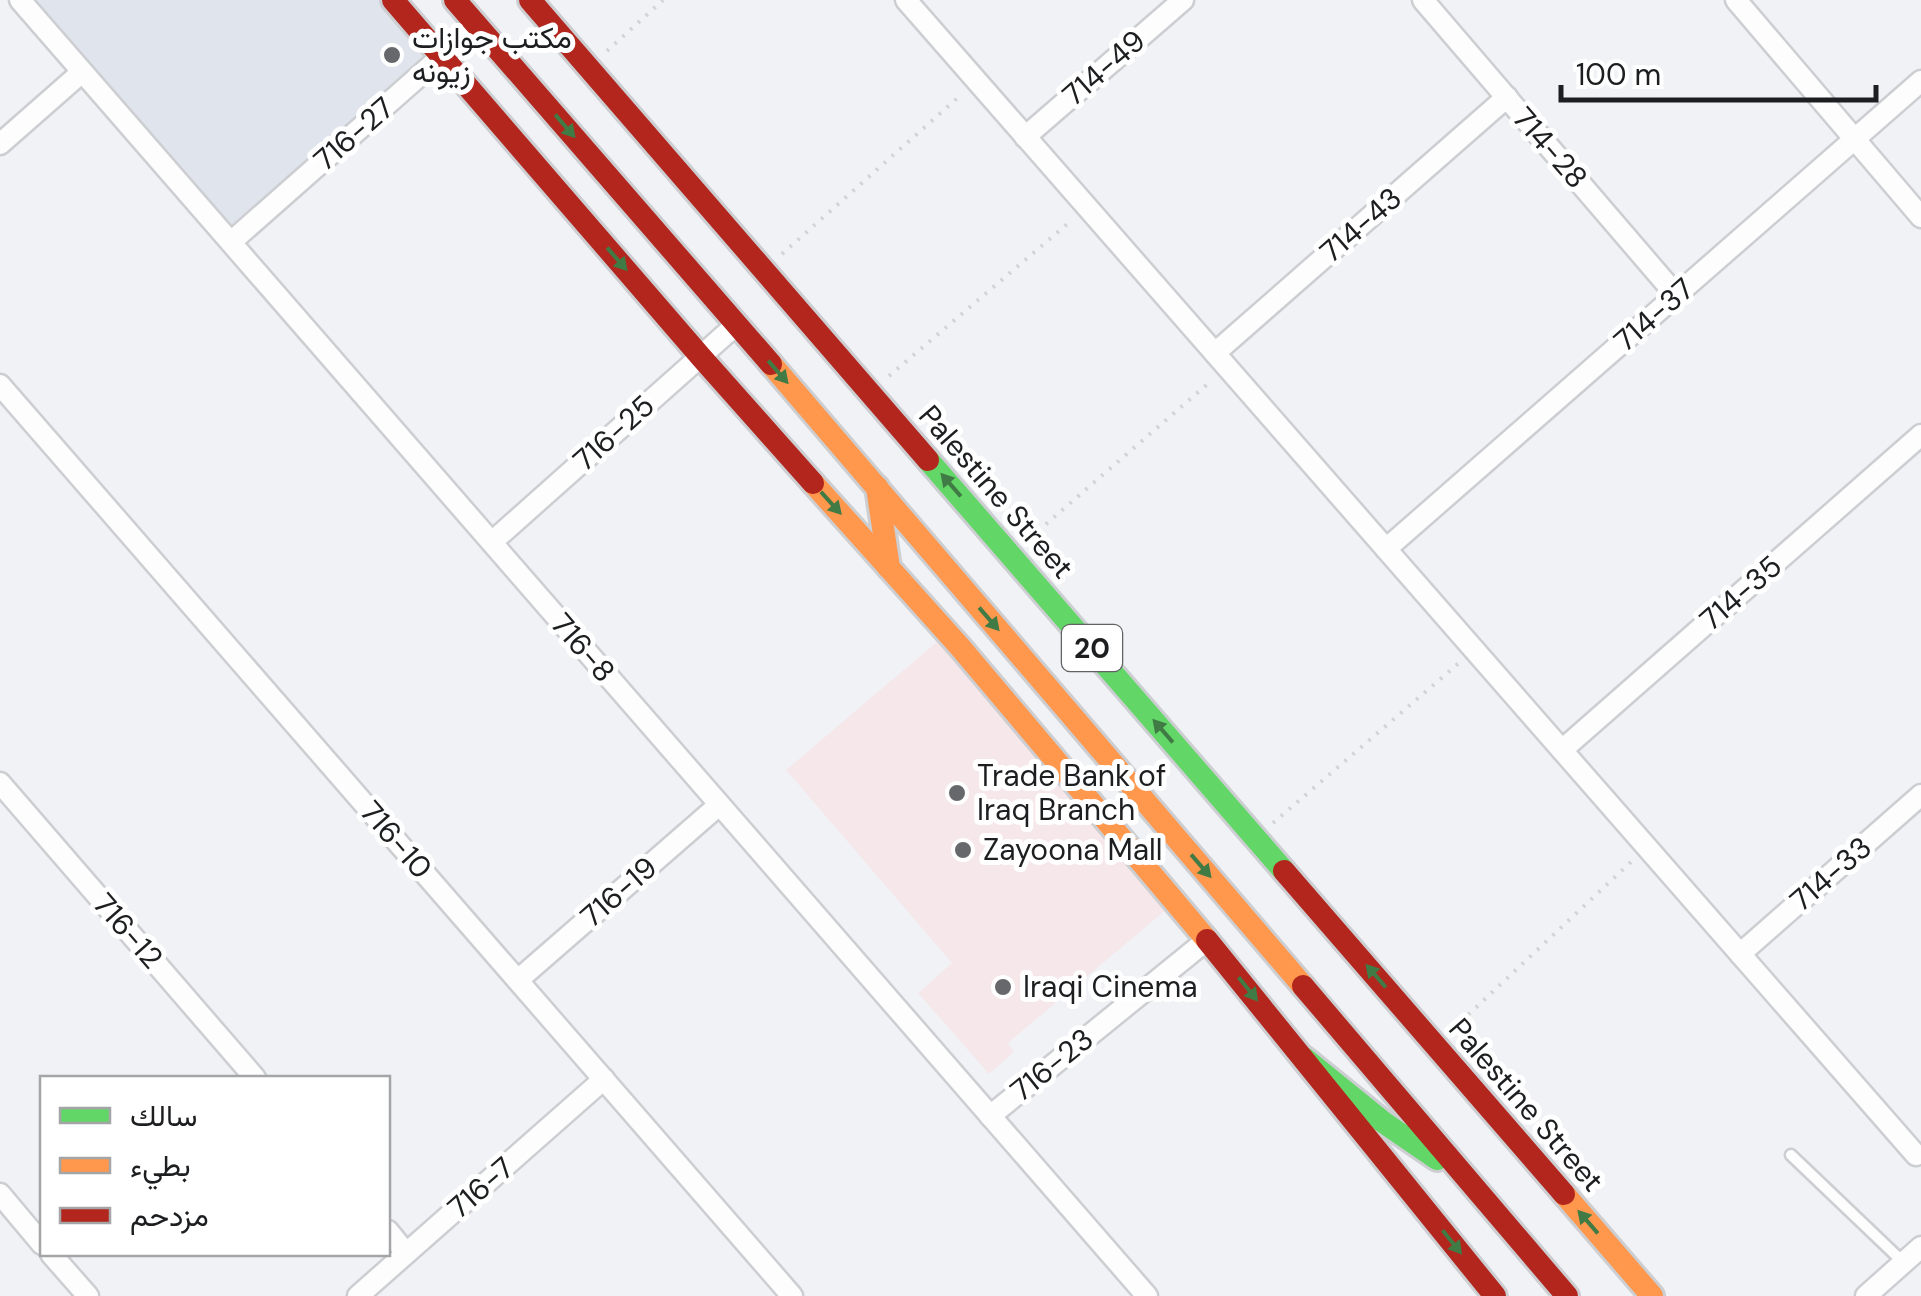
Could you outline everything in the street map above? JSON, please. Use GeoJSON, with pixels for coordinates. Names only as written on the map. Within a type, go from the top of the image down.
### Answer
{"type":"FeatureCollection","features":[{"type":"Feature","properties":{"kind":"main road"},"geometry":{"type":"LineString","coordinates":[[393,0],[700,357],[960,647],[1207,940],[1495,1296]]}},
{"type":"Feature","properties":{"kind":"main road","name":"20"},"geometry":{"type":"LineString","coordinates":[[456,0],[1567,1296]]}},
{"type":"Feature","properties":{"kind":"main road","name":"Palestine Street"},"geometry":{"type":"LineString","coordinates":[[530,0],[1652,1296]]}},
{"type":"Feature","properties":{"kind":"main road"},"geometry":{"type":"LineString","coordinates":[[877,487],[889,568]]}},
{"type":"Feature","properties":{"kind":"main road"},"geometry":{"type":"LineString","coordinates":[[1304,1058],[1384,1122],[1468,1179]]}},
{"type":"Feature","properties":{"kind":"street","name":"716-8"},"geometry":{"type":"LineString","coordinates":[[20,0],[1147,1296]]}},
{"type":"Feature","properties":{"kind":"street"},"geometry":{"type":"LineString","coordinates":[[906,0],[1920,1156]]}},
{"type":"Feature","properties":{"kind":"street","name":"714-49"},"geometry":{"type":"LineString","coordinates":[[1025,136],[1183,0]]}},
{"type":"Feature","properties":{"kind":"street","name":"714-28"},"geometry":{"type":"LineString","coordinates":[[1423,0],[1676,296]]}},
{"type":"Feature","properties":{"kind":"street"},"geometry":{"type":"LineString","coordinates":[[1736,0],[1921,217]]}},
{"type":"Feature","properties":{"kind":"street","name":"716-27"},"geometry":{"type":"LineString","coordinates":[[231,242],[477,25]]}},
{"type":"Feature","properties":{"kind":"street"},"geometry":{"type":"LineString","coordinates":[[0,144],[82,72]]}},
{"type":"Feature","properties":{"kind":"street","name":"714-37"},"geometry":{"type":"LineString","coordinates":[[1386,549],[1921,81]]}},
{"type":"Feature","properties":{"kind":"street","name":"714-43"},"geometry":{"type":"LineString","coordinates":[[1221,360],[1507,98]]}},
{"type":"Feature","properties":{"kind":"street","name":"716-25"},"geometry":{"type":"LineString","coordinates":[[492,542],[737,324]]}},
{"type":"Feature","properties":{"kind":"street","name":"716-10"},"geometry":{"type":"LineString","coordinates":[[0,385],[792,1296]]}},
{"type":"Feature","properties":{"kind":"street","name":"714-35"},"geometry":{"type":"LineString","coordinates":[[1562,750],[1921,435]]}},
{"type":"Feature","properties":{"kind":"street","name":"716-12"},"geometry":{"type":"LineString","coordinates":[[0,784],[254,1076]]}},
{"type":"Feature","properties":{"kind":"street","name":"714-33"},"geometry":{"type":"LineString","coordinates":[[1740,954],[1921,795]]}},
{"type":"Feature","properties":{"kind":"street","name":"716-19"},"geometry":{"type":"LineString","coordinates":[[518,980],[719,804]]}},
{"type":"Feature","properties":{"kind":"street","name":"716-23"},"geometry":{"type":"LineString","coordinates":[[990,1116],[1207,940]]}},
{"type":"Feature","properties":{"kind":"street","name":"716-7"},"geometry":{"type":"LineString","coordinates":[[358,1296],[604,1079]]}},
{"type":"Feature","properties":{"kind":"street"},"geometry":{"type":"LineString","coordinates":[[0,1194],[40,1242]]}},
{"type":"Feature","properties":{"kind":"street"},"geometry":{"type":"LineString","coordinates":[[390,1233],[406,1253]]}},
{"type":"Feature","properties":{"kind":"street"},"geometry":{"type":"LineString","coordinates":[[1866,1296],[1921,1247]]}},
{"type":"Feature","properties":{"kind":"street"},"geometry":{"type":"LineString","coordinates":[[53,1256],[88,1296]]}},
{"type":"Feature","properties":{"kind":"lane"},"geometry":{"type":"LineString","coordinates":[[1791,1154],[1904,1262]]}},
{"type":"Feature","properties":{"kind":"path"},"geometry":{"type":"LineString","coordinates":[[589,67],[663,0]]}},
{"type":"Feature","properties":{"kind":"path"},"geometry":{"type":"LineString","coordinates":[[765,270],[977,82]]}},
{"type":"Feature","properties":{"kind":"path"},"geometry":{"type":"LineString","coordinates":[[871,392],[1087,207]]}},
{"type":"Feature","properties":{"kind":"path"},"geometry":{"type":"LineString","coordinates":[[1011,555],[1221,360]]}},
{"type":"Feature","properties":{"kind":"path"},"geometry":{"type":"LineString","coordinates":[[1256,838],[1474,650]]}},
{"type":"Feature","properties":{"kind":"path"},"geometry":{"type":"LineString","coordinates":[[1436,1046],[1647,847]]}},
{"type":"Feature","properties":{"kind":"shaded area"},"geometry":{"type":"Polygon","coordinates":[[[20,0],[393,0],[442,56],[231,242],[20,0]]]}},
{"type":"Feature","properties":{"kind":"shaded area","name":"Zayoona Mall"},"geometry":{"type":"Polygon","coordinates":[[[939,640],[1167,909],[1008,1043],[1014,1052],[989,1074],[918,993],[952,963],[786,770],[939,640]]]}},
{"type":"Feature","properties":{"kind":"traffic: fast"},"geometry":{"type":"LineString","coordinates":[[928,460],[1284,871]]}},
{"type":"Feature","properties":{"kind":"traffic: fast"},"geometry":{"type":"LineString","coordinates":[[1304,1058],[1383,1122],[1437,1159]]}},
{"type":"Feature","properties":{"kind":"traffic: slow"},"geometry":{"type":"LineString","coordinates":[[771,364],[1303,986]]}},
{"type":"Feature","properties":{"kind":"traffic: slow"},"geometry":{"type":"LineString","coordinates":[[813,483],[960,647],[1207,940]]}},
{"type":"Feature","properties":{"kind":"traffic: slow"},"geometry":{"type":"LineString","coordinates":[[877,487],[889,568]]}},
{"type":"Feature","properties":{"kind":"traffic: slow"},"geometry":{"type":"LineString","coordinates":[[1564,1194],[1652,1296]]}},
{"type":"Feature","properties":{"kind":"traffic: jam"},"geometry":{"type":"LineString","coordinates":[[393,0],[813,483]]}},
{"type":"Feature","properties":{"kind":"traffic: jam"},"geometry":{"type":"LineString","coordinates":[[455,0],[771,364]]}},
{"type":"Feature","properties":{"kind":"traffic: jam"},"geometry":{"type":"LineString","coordinates":[[530,0],[928,460]]}},
{"type":"Feature","properties":{"kind":"traffic: jam"},"geometry":{"type":"LineString","coordinates":[[1284,871],[1564,1194]]}},
{"type":"Feature","properties":{"kind":"traffic: jam"},"geometry":{"type":"LineString","coordinates":[[1207,940],[1495,1296]]}},
{"type":"Feature","properties":{"kind":"traffic: jam"},"geometry":{"type":"LineString","coordinates":[[1303,986],[1567,1296]]}},
{"type":"Feature","properties":{"kind":"place","name":"مكتب جوازات زيونه"},"geometry":{"type":"Point","coordinates":[392,55]}},
{"type":"Feature","properties":{"kind":"place","name":"Trade Bank of Iraq Branch"},"geometry":{"type":"Point","coordinates":[957,793]}},
{"type":"Feature","properties":{"kind":"place","name":"Zayoona Mall"},"geometry":{"type":"Point","coordinates":[963,850]}},
{"type":"Feature","properties":{"kind":"place","name":"Iraqi Cinema"},"geometry":{"type":"Point","coordinates":[1003,987]}}]}
